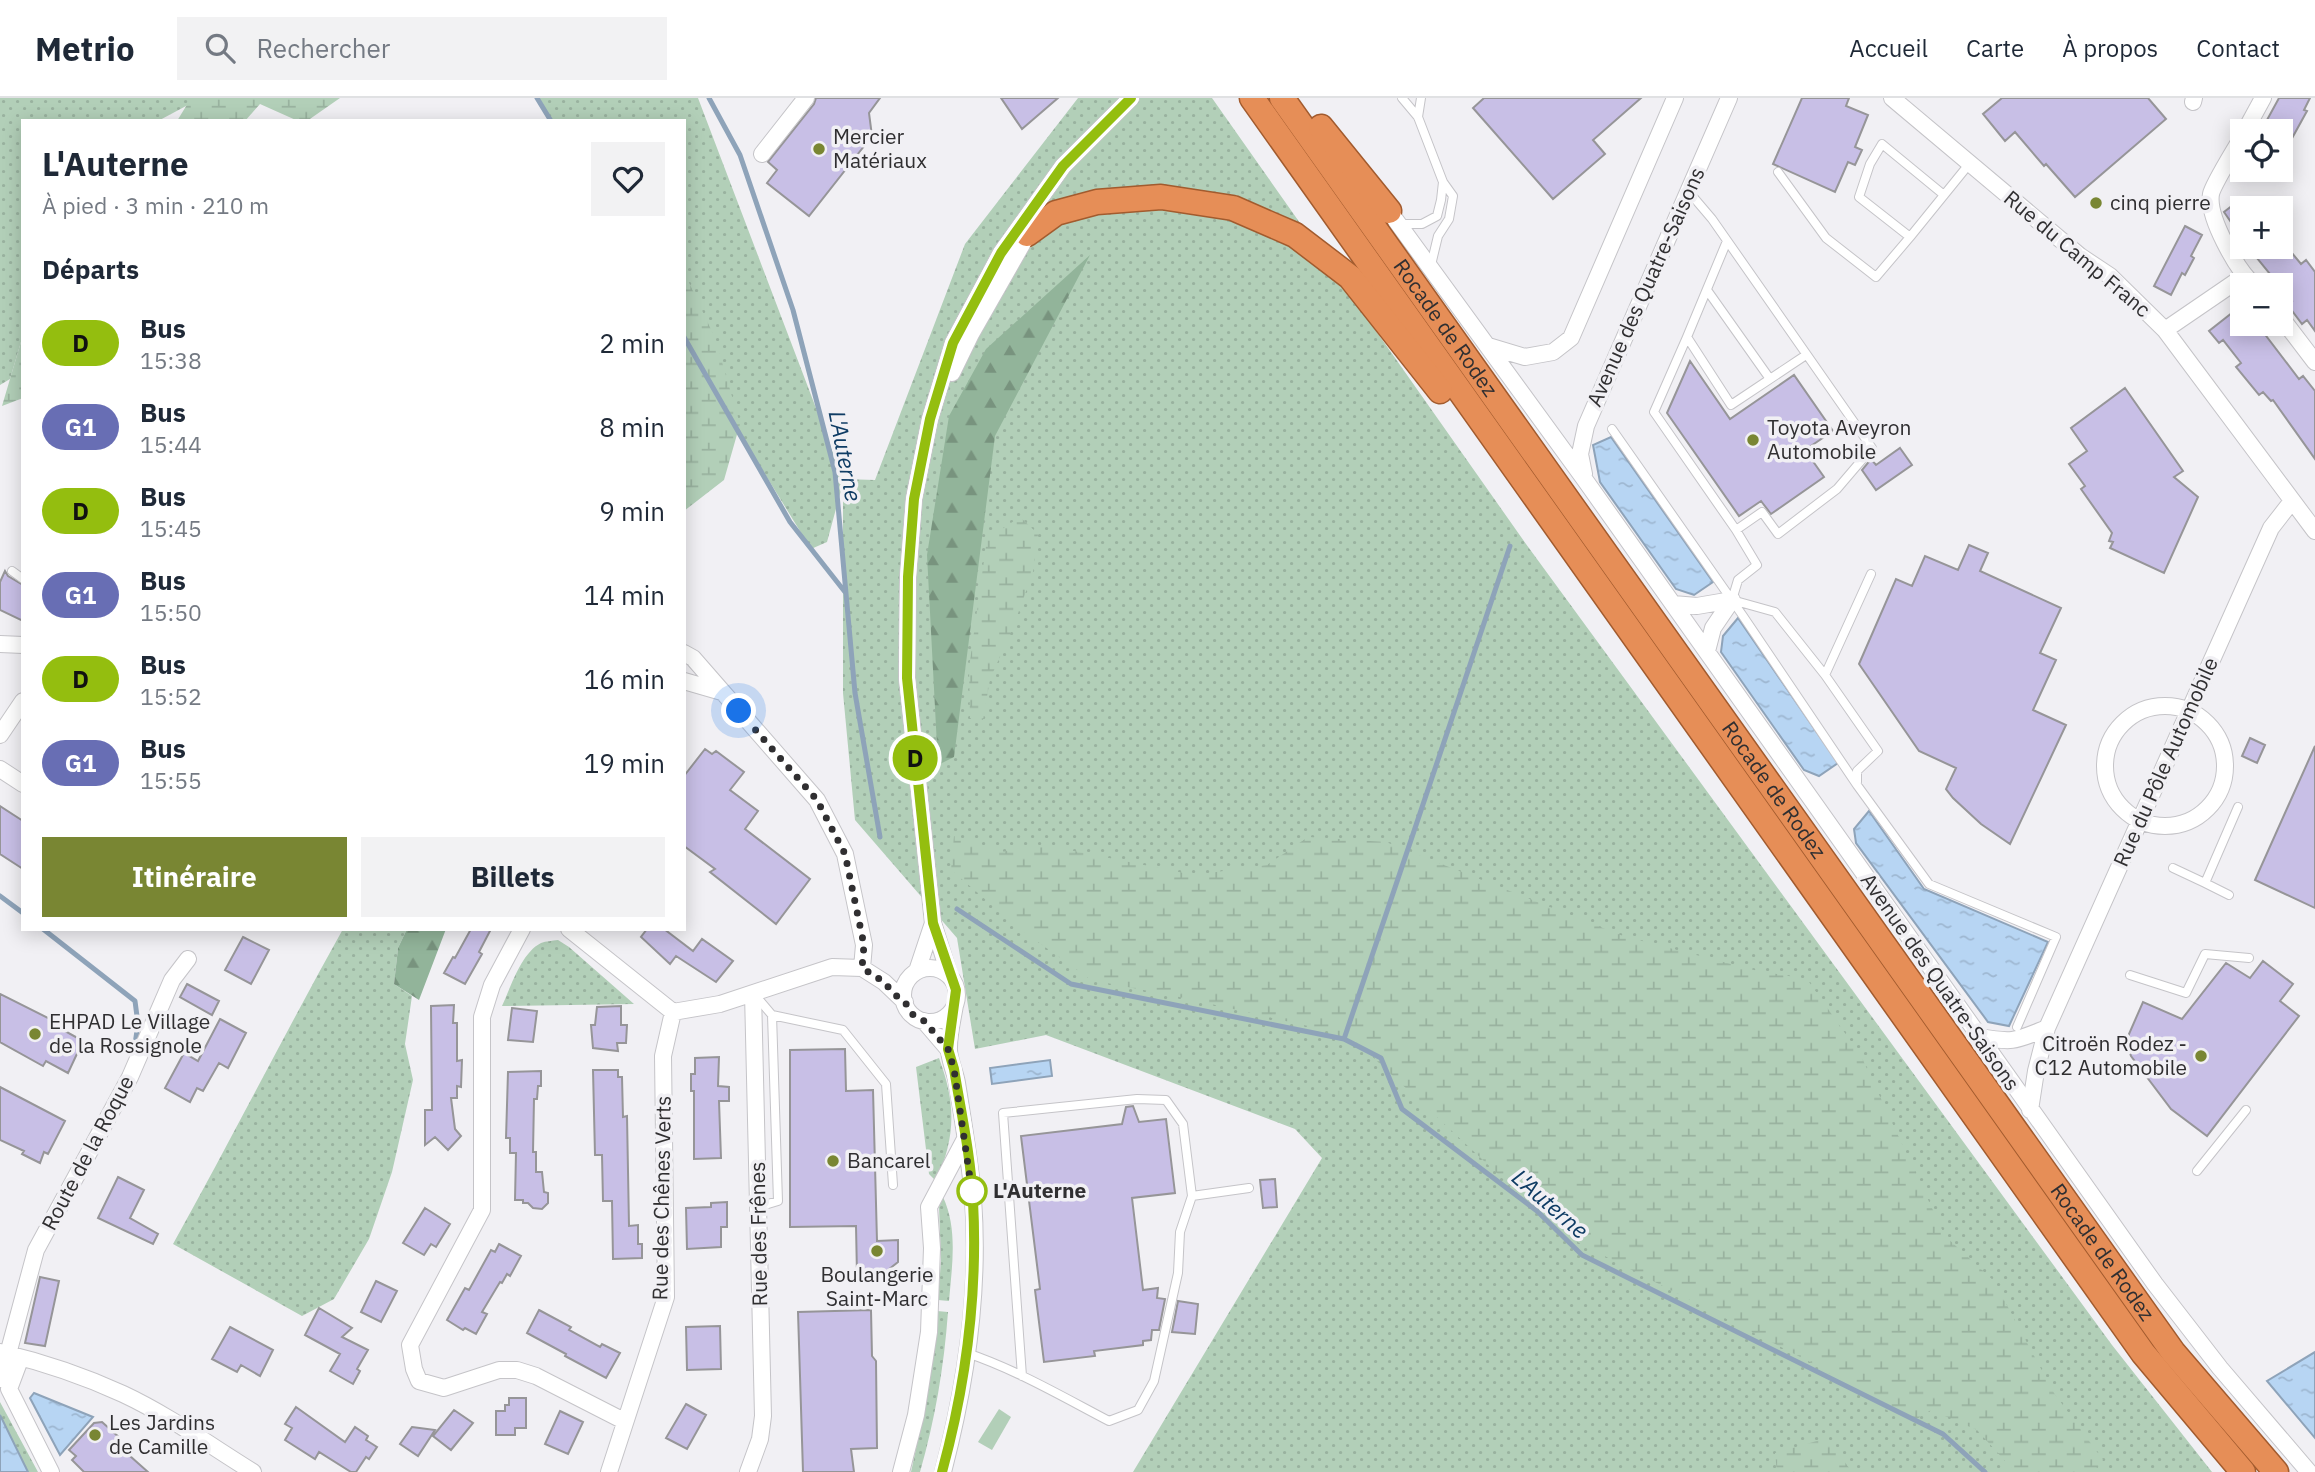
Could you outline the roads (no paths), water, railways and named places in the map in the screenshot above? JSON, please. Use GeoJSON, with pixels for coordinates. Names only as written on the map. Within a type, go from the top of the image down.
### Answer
{"type":"FeatureCollection","features":[{"type":"Feature","properties":{"kind":"highway","name":"Rocade de Rodez"},"geometry":{"type":"LineString","coordinates":[[1252,98],[2143,1353],[2243,1472]]}},
{"type":"Feature","properties":{"kind":"highway","name":"Rocade de Rodez"},"geometry":{"type":"LineString","coordinates":[[1282,98],[2174,1352],[2276,1472]]}},
{"type":"Feature","properties":{"kind":"highway"},"geometry":{"type":"LineString","coordinates":[[1296,98],[1394,217]]}},
{"type":"Feature","properties":{"kind":"highway"},"geometry":{"type":"LineString","coordinates":[[1027,234],[1056,213],[1097,202],[1161,197],[1233,208],[1295,235],[1350,277],[1456,411],[1490,435]]}},
{"type":"Feature","properties":{"kind":"street"},"geometry":{"type":"LineString","coordinates":[[762,154],[806,98]]}},
{"type":"Feature","properties":{"kind":"street"},"geometry":{"type":"LineString","coordinates":[[948,1049],[956,990],[933,923],[907,678],[908,577],[914,499],[930,419],[953,343],[1001,253],[1063,166],[1131,98]]}},
{"type":"Feature","properties":{"kind":"street"},"geometry":{"type":"LineString","coordinates":[[930,419],[971,334],[1027,234],[1072,171],[1136,98]]}},
{"type":"Feature","properties":{"kind":"street"},"geometry":{"type":"LineString","coordinates":[[1488,346],[1525,356],[1553,352],[1571,338],[1675,98]]}},
{"type":"Feature","properties":{"kind":"street","name":"Avenue des Quatre-Saisons"},"geometry":{"type":"LineString","coordinates":[[1585,480],[1580,454],[1586,426],[1729,98]]}},
{"type":"Feature","properties":{"kind":"street","name":"Rue du Camp Franc"},"geometry":{"type":"LineString","coordinates":[[1892,98],[2080,256],[2110,276],[2165,330],[2315,531]]}},
{"type":"Feature","properties":{"kind":"street"},"geometry":{"type":"LineString","coordinates":[[2252,119],[2263,98]]}},
{"type":"Feature","properties":{"kind":"street"},"geometry":{"type":"LineString","coordinates":[[2230,159],[2211,194],[2216,225],[2244,273]]}},
{"type":"Feature","properties":{"kind":"street","name":"Avenue des Quatre-Saisons"},"geometry":{"type":"LineString","coordinates":[[1394,217],[1707,651],[2155,1284],[2203,1347],[2309,1472]]}},
{"type":"Feature","properties":{"kind":"street"},"geometry":{"type":"LineString","coordinates":[[2165,330],[2230,292]]}},
{"type":"Feature","properties":{"kind":"street"},"geometry":{"type":"LineString","coordinates":[[2293,333],[2315,362]]}},
{"type":"Feature","properties":{"kind":"street","name":"Rue du Pôle Automobile"},"geometry":{"type":"LineString","coordinates":[[2030,1110],[2047,1028],[2271,528],[2292,501]]}},
{"type":"Feature","properties":{"kind":"street"},"geometry":{"type":"LineString","coordinates":[[1673,604],[1697,606],[1732,600]]}},
{"type":"Feature","properties":{"kind":"street"},"geometry":{"type":"LineString","coordinates":[[1707,651],[1713,628],[1732,600]]}},
{"type":"Feature","properties":{"kind":"street"},"geometry":{"type":"LineString","coordinates":[[3,644],[21,645]]}},
{"type":"Feature","properties":{"kind":"street"},"geometry":{"type":"LineString","coordinates":[[686,654],[694,658],[817,800],[845,854],[864,945],[862,968]]}},
{"type":"Feature","properties":{"kind":"street"},"geometry":{"type":"LineString","coordinates":[[686,682],[724,693]]}},
{"type":"Feature","properties":{"kind":"street"},"geometry":{"type":"LineString","coordinates":[[0,735],[21,704]]}},
{"type":"Feature","properties":{"kind":"street"},"geometry":{"type":"LineString","coordinates":[[2171,705],[2189,710],[2207,721],[2220,738],[2226,758],[2225,779],[2217,798],[2205,812],[2191,821],[2166,826],[2140,821],[2125,811],[2113,797],[2106,779],[2105,761],[2109,743],[2119,727],[2134,714],[2151,707],[2171,705]]}},
{"type":"Feature","properties":{"kind":"street"},"geometry":{"type":"LineString","coordinates":[[0,769],[21,783]]}},
{"type":"Feature","properties":{"kind":"street"},"geometry":{"type":"LineString","coordinates":[[905,1002],[904,988],[914,974],[933,923]]}},
{"type":"Feature","properties":{"kind":"street"},"geometry":{"type":"LineString","coordinates":[[521,931],[492,985],[482,1017],[482,1210],[410,1345],[414,1369],[419,1381],[444,1388],[499,1370],[517,1370],[536,1376],[624,1421]]}},
{"type":"Feature","properties":{"kind":"street"},"geometry":{"type":"LineString","coordinates":[[572,931],[673,1012],[720,1004],[832,967],[862,968],[884,982],[948,1049],[954,1069],[973,1199],[974,1252],[967,1353],[955,1427],[943,1472]]}},
{"type":"Feature","properties":{"kind":"street","name":"Route de la Roque"},"geometry":{"type":"LineString","coordinates":[[0,1379],[7,1370],[36,1250],[130,1077],[173,980],[188,959]]}},
{"type":"Feature","properties":{"kind":"street"},"geometry":{"type":"LineString","coordinates":[[884,982],[934,968],[950,977]]}},
{"type":"Feature","properties":{"kind":"street","name":"Rue des Frênes"},"geometry":{"type":"LineString","coordinates":[[748,1472],[760,1439],[763,1416],[753,993]]}},
{"type":"Feature","properties":{"kind":"street"},"geometry":{"type":"LineString","coordinates":[[924,1021],[939,1020],[955,1005]]}},
{"type":"Feature","properties":{"kind":"street","name":"Rue des Chênes Verts"},"geometry":{"type":"LineString","coordinates":[[609,1472],[666,1297],[663,1056],[673,1012]]}},
{"type":"Feature","properties":{"kind":"street"},"geometry":{"type":"LineString","coordinates":[[1979,1037],[2016,1041],[2047,1028]]}},
{"type":"Feature","properties":{"kind":"street"},"geometry":{"type":"LineString","coordinates":[[901,1472],[916,1415],[929,1332],[932,1248],[929,1207],[965,1139]]}},
{"type":"Feature","properties":{"kind":"street"},"geometry":{"type":"LineString","coordinates":[[51,1472],[9,1389],[10,1354],[72,1373],[124,1394],[253,1472]]}},
{"type":"Feature","properties":{"kind":"lane"},"geometry":{"type":"LineString","coordinates":[[1402,98],[1418,117],[1443,181],[1453,196],[1449,219],[1438,236],[1431,266]]}},
{"type":"Feature","properties":{"kind":"lane"},"geometry":{"type":"LineString","coordinates":[[1418,117],[1421,98]]}},
{"type":"Feature","properties":{"kind":"lane"},"geometry":{"type":"LineString","coordinates":[[1910,237],[1859,197],[1870,164],[1882,145],[1944,195]]}},
{"type":"Feature","properties":{"kind":"lane"},"geometry":{"type":"LineString","coordinates":[[1778,172],[1826,238],[1876,277],[1970,163]]}},
{"type":"Feature","properties":{"kind":"lane"},"geometry":{"type":"LineString","coordinates":[[1394,217],[1422,225],[1437,216],[1443,181]]}},
{"type":"Feature","properties":{"kind":"lane"},"geometry":{"type":"LineString","coordinates":[[1689,192],[1727,241],[1871,448],[1837,489],[1778,534],[1762,512],[1735,530]]}},
{"type":"Feature","properties":{"kind":"lane"},"geometry":{"type":"LineString","coordinates":[[1727,241],[1654,412],[1757,565],[1738,580],[1732,600]]}},
{"type":"Feature","properties":{"kind":"lane"},"geometry":{"type":"LineString","coordinates":[[1707,290],[1770,379]]}},
{"type":"Feature","properties":{"kind":"lane"},"geometry":{"type":"LineString","coordinates":[[1687,337],[1731,405],[1806,355]]}},
{"type":"Feature","properties":{"kind":"lane"},"geometry":{"type":"LineString","coordinates":[[1612,429],[1857,785],[1929,884],[2056,937],[2017,1027]]}},
{"type":"Feature","properties":{"kind":"lane"},"geometry":{"type":"LineString","coordinates":[[12,571],[21,578]]}},
{"type":"Feature","properties":{"kind":"lane"},"geometry":{"type":"LineString","coordinates":[[1825,676],[1871,574]]}},
{"type":"Feature","properties":{"kind":"lane"},"geometry":{"type":"LineString","coordinates":[[1732,600],[1776,612],[1878,751],[1857,771],[1857,785]]}},
{"type":"Feature","properties":{"kind":"lane"},"geometry":{"type":"LineString","coordinates":[[2205,883],[2238,807]]}},
{"type":"Feature","properties":{"kind":"lane"},"geometry":{"type":"LineString","coordinates":[[2174,868],[2229,895]]}},
{"type":"Feature","properties":{"kind":"lane"},"geometry":{"type":"LineString","coordinates":[[2130,975],[2186,993],[2205,954],[2249,958]]}},
{"type":"Feature","properties":{"kind":"lane"},"geometry":{"type":"LineString","coordinates":[[753,993],[772,1015],[842,1030],[886,1084],[893,1185]]}},
{"type":"Feature","properties":{"kind":"lane"},"geometry":{"type":"LineString","coordinates":[[758,1207],[778,1201],[772,1015]]}},
{"type":"Feature","properties":{"kind":"lane"},"geometry":{"type":"LineString","coordinates":[[967,1353],[997,1363],[1110,1422],[1138,1410],[1154,1381],[1178,1273],[1180,1233],[1192,1196],[1183,1124],[1166,1100],[1137,1099],[1003,1113],[1022,1376]]}},
{"type":"Feature","properties":{"kind":"lane"},"geometry":{"type":"LineString","coordinates":[[2197,1171],[2246,1110]]}},
{"type":"Feature","properties":{"kind":"lane"},"geometry":{"type":"LineString","coordinates":[[1192,1196],[1249,1188]]}},
{"type":"Feature","properties":{"kind":"water"},"geometry":{"type":"Polygon","coordinates":[[[1611,437],[1713,582],[1694,595],[1676,589],[1600,482],[1593,445],[1611,437]]]}},
{"type":"Feature","properties":{"kind":"water"},"geometry":{"type":"Polygon","coordinates":[[[1738,618],[1838,763],[1819,776],[1804,770],[1721,652],[1723,636],[1738,618]]]}},
{"type":"Feature","properties":{"kind":"water"},"geometry":{"type":"Polygon","coordinates":[[[1869,811],[1924,889],[2048,942],[2009,1026],[1988,1022],[1856,843],[1854,829],[1869,811]]]}},
{"type":"Feature","properties":{"kind":"water"},"geometry":{"type":"Polygon","coordinates":[[[1050,1060],[1052,1076],[992,1084],[990,1068],[1050,1060]]]}},
{"type":"Feature","properties":{"kind":"water"},"geometry":{"type":"Polygon","coordinates":[[[2315,1352],[2315,1438],[2267,1381],[2315,1352]]]}},
{"type":"Feature","properties":{"kind":"water"},"geometry":{"type":"Polygon","coordinates":[[[34,1393],[93,1417],[60,1455],[30,1398],[34,1393]]]}},
{"type":"Feature","properties":{"kind":"water"},"geometry":{"type":"Polygon","coordinates":[[[0,1415],[28,1472],[0,1472],[0,1415]]]}},
{"type":"Feature","properties":{"kind":"waterway"},"geometry":{"type":"LineString","coordinates":[[537,98],[550,119]]}},
{"type":"Feature","properties":{"kind":"waterway","name":"L'Auterne"},"geometry":{"type":"LineString","coordinates":[[709,98],[740,155],[793,310],[835,472],[855,693],[880,837]]}},
{"type":"Feature","properties":{"kind":"waterway"},"geometry":{"type":"LineString","coordinates":[[686,340],[790,522],[845,592]]}},
{"type":"Feature","properties":{"kind":"waterway"},"geometry":{"type":"LineString","coordinates":[[1344,1039],[1510,546]]}},
{"type":"Feature","properties":{"kind":"waterway"},"geometry":{"type":"LineString","coordinates":[[0,896],[21,912]]}},
{"type":"Feature","properties":{"kind":"waterway","name":"L'Auterne"},"geometry":{"type":"LineString","coordinates":[[957,909],[1071,984],[1344,1039],[1381,1058],[1402,1109],[1537,1211],[1582,1255],[1943,1434],[1985,1472]]}},
{"type":"Feature","properties":{"kind":"waterway"},"geometry":{"type":"LineString","coordinates":[[46,931],[135,1001],[138,1024],[135,1044]]}},
{"type":"Feature","properties":{"kind":"place","name":"Mercier Matériaux"},"geometry":{"type":"Point","coordinates":[819,149]}},
{"type":"Feature","properties":{"kind":"place","name":"cinq pierre"},"geometry":{"type":"Point","coordinates":[2096,203]}},
{"type":"Feature","properties":{"kind":"place","name":"Toyota Aveyron Automobile"},"geometry":{"type":"Point","coordinates":[1753,440]}},
{"type":"Feature","properties":{"kind":"place","name":"EHPAD Le Village de la Rossignole"},"geometry":{"type":"Point","coordinates":[35,1034]}},
{"type":"Feature","properties":{"kind":"place","name":"Citroën Rodez - C12 Automobile"},"geometry":{"type":"Point","coordinates":[2201,1056]}},
{"type":"Feature","properties":{"kind":"place","name":"Bancarel"},"geometry":{"type":"Point","coordinates":[833,1161]}},
{"type":"Feature","properties":{"kind":"place","name":"L'Auterne"},"geometry":{"type":"Point","coordinates":[972,1191]}},
{"type":"Feature","properties":{"kind":"place","name":"Boulangerie Saint-Marc"},"geometry":{"type":"Point","coordinates":[877,1251]}},
{"type":"Feature","properties":{"kind":"place","name":"Les Jardins de Camille"},"geometry":{"type":"Point","coordinates":[95,1435]}}]}
